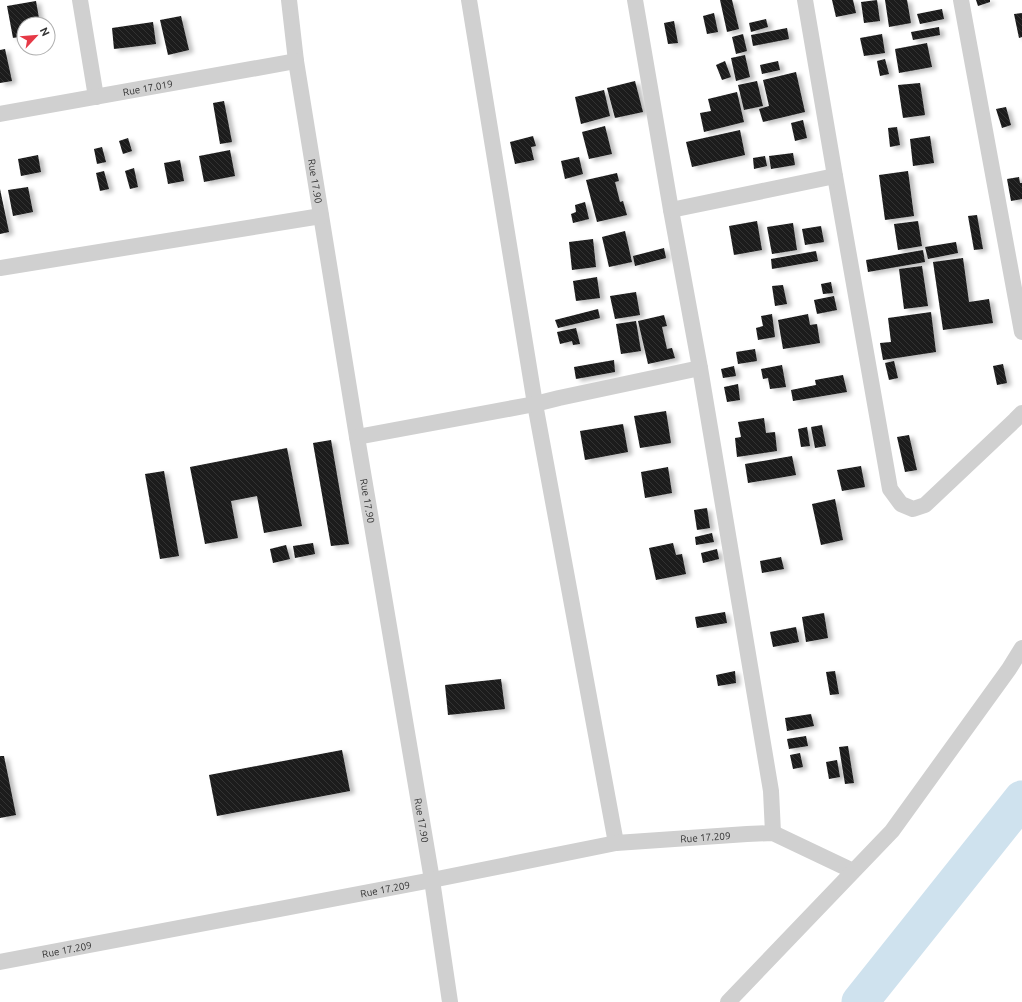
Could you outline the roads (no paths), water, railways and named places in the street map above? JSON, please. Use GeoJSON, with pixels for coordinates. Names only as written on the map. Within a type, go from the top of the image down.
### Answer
{"type":"FeatureCollection","features":[{"type":"Feature","properties":{"kind":"street"},"geometry":{"type":"LineString","coordinates":[[80,0],[96,97]]}},
{"type":"Feature","properties":{"kind":"street","name":"Rue 17.90"},"geometry":{"type":"LineString","coordinates":[[289,0],[296,61],[357,437],[432,880],[450,1002]]}},
{"type":"Feature","properties":{"kind":"street"},"geometry":{"type":"LineString","coordinates":[[469,0],[536,404],[616,843]]}},
{"type":"Feature","properties":{"kind":"street"},"geometry":{"type":"LineString","coordinates":[[635,0],[700,368],[771,791],[773,833],[853,871]]}},
{"type":"Feature","properties":{"kind":"street"},"geometry":{"type":"LineString","coordinates":[[805,0],[890,490],[901,504],[913,509],[925,505],[1022,412]]}},
{"type":"Feature","properties":{"kind":"street"},"geometry":{"type":"LineString","coordinates":[[961,0],[1022,332]]}},
{"type":"Feature","properties":{"kind":"street","name":"Rue 17.019"},"geometry":{"type":"LineString","coordinates":[[0,114],[296,61]]}},
{"type":"Feature","properties":{"kind":"street"},"geometry":{"type":"LineString","coordinates":[[671,210],[835,176]]}},
{"type":"Feature","properties":{"kind":"street"},"geometry":{"type":"LineString","coordinates":[[0,268],[321,216]]}},
{"type":"Feature","properties":{"kind":"street"},"geometry":{"type":"LineString","coordinates":[[357,437],[536,404],[700,368]]}},
{"type":"Feature","properties":{"kind":"street"},"geometry":{"type":"LineString","coordinates":[[728,1002],[892,831],[1009,669],[1022,648]]}},
{"type":"Feature","properties":{"kind":"street","name":"Rue 17.209"},"geometry":{"type":"LineString","coordinates":[[0,962],[432,880],[616,843],[773,833]]}},
{"type":"Feature","properties":{"kind":"waterway"},"geometry":{"type":"LineString","coordinates":[[860,1002],[1022,799]]}}]}
